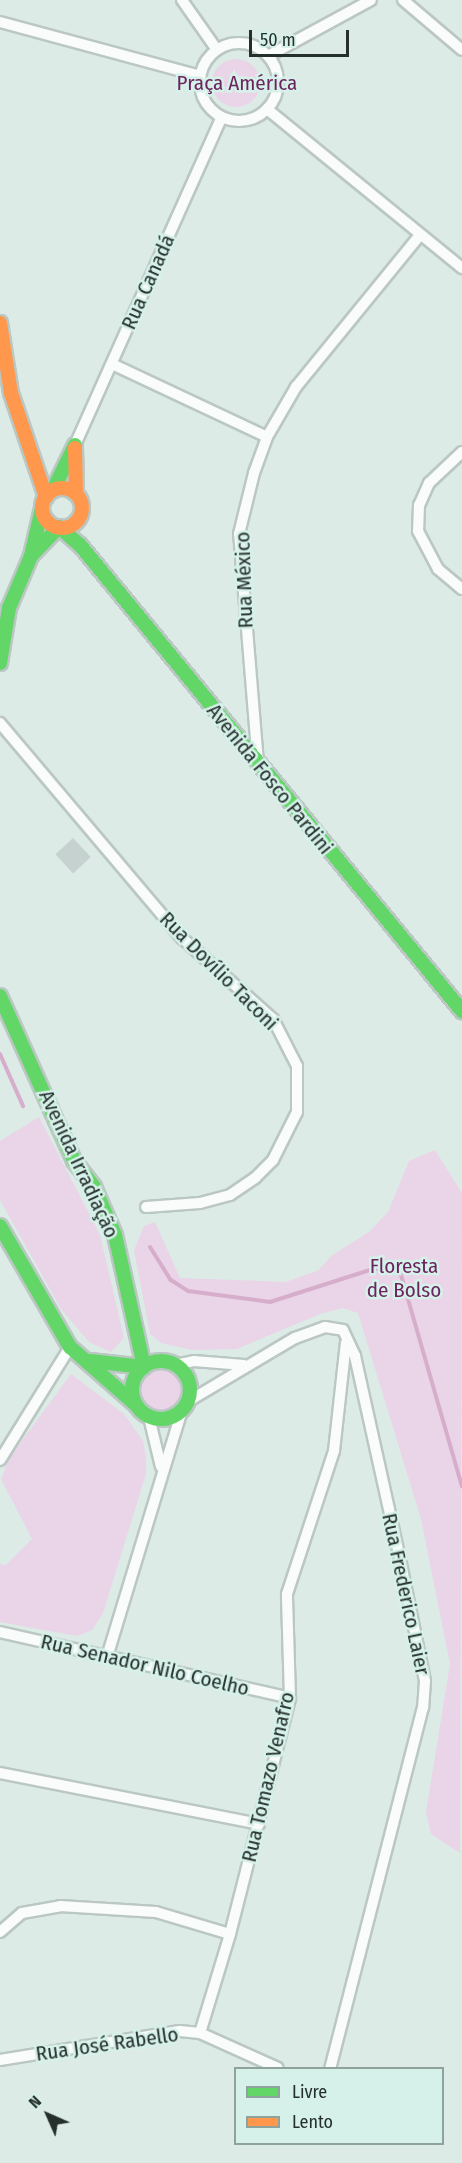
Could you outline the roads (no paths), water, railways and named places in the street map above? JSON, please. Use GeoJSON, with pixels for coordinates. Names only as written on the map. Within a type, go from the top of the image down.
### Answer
{"type":"FeatureCollection","features":[{"type":"Feature","properties":{"kind":"street"},"geometry":{"type":"LineString","coordinates":[[183,0],[217,50]]}},
{"type":"Feature","properties":{"kind":"street"},"geometry":{"type":"LineString","coordinates":[[268,56],[371,0]]}},
{"type":"Feature","properties":{"kind":"street"},"geometry":{"type":"LineString","coordinates":[[403,0],[462,50]]}},
{"type":"Feature","properties":{"kind":"street"},"geometry":{"type":"LineString","coordinates":[[0,22],[200,76]]}},
{"type":"Feature","properties":{"kind":"street"},"geometry":{"type":"LineString","coordinates":[[238,43],[268,56],[278,77],[267,109],[246,122],[221,118],[203,100],[200,76],[217,50],[238,43]]}},
{"type":"Feature","properties":{"kind":"street"},"geometry":{"type":"LineString","coordinates":[[267,109],[462,268]]}},
{"type":"Feature","properties":{"kind":"street","name":"Rua Canadá"},"geometry":{"type":"LineString","coordinates":[[75,445],[221,118]]}},
{"type":"Feature","properties":{"kind":"street","name":"Rua México"},"geometry":{"type":"LineString","coordinates":[[258,763],[239,534],[267,437],[296,387],[420,235]]}},
{"type":"Feature","properties":{"kind":"street"},"geometry":{"type":"LineString","coordinates":[[0,323],[6,396],[47,498],[45,518],[59,528]]}},
{"type":"Feature","properties":{"kind":"street"},"geometry":{"type":"LineString","coordinates":[[112,364],[267,437]]}},
{"type":"Feature","properties":{"kind":"street"},"geometry":{"type":"LineString","coordinates":[[75,445],[76,493],[82,504],[80,545]]}},
{"type":"Feature","properties":{"kind":"street"},"geometry":{"type":"LineString","coordinates":[[0,663],[9,608],[31,556],[47,498],[75,445]]}},
{"type":"Feature","properties":{"kind":"street"},"geometry":{"type":"LineString","coordinates":[[462,452],[429,483],[419,505],[418,531],[438,569],[462,589]]}},
{"type":"Feature","properties":{"kind":"street"},"geometry":{"type":"LineString","coordinates":[[47,498],[65,488],[76,493]]}},
{"type":"Feature","properties":{"kind":"street"},"geometry":{"type":"LineString","coordinates":[[31,556],[59,528],[72,525],[81,516]]}},
{"type":"Feature","properties":{"kind":"street","name":"Avenida Fosco Pardini"},"geometry":{"type":"LineString","coordinates":[[59,528],[80,545],[462,1011]]}},
{"type":"Feature","properties":{"kind":"street","name":"Rua Dovílio Taconi"},"geometry":{"type":"LineString","coordinates":[[0,723],[182,938],[273,1019],[297,1066],[297,1112],[273,1160],[255,1178],[230,1195],[200,1203],[146,1208]]}},
{"type":"Feature","properties":{"kind":"street","name":"Avenida Irradiação"},"geometry":{"type":"LineString","coordinates":[[0,996],[74,1161],[94,1187],[115,1235],[139,1339],[151,1364]]}},
{"type":"Feature","properties":{"kind":"street"},"geometry":{"type":"LineString","coordinates":[[0,1226],[70,1347],[90,1361],[149,1417],[161,1467]]}},
{"type":"Feature","properties":{"kind":"street","name":"Rua Frederico Laier"},"geometry":{"type":"LineString","coordinates":[[185,1406],[244,1365],[325,1327],[343,1330],[346,1343],[355,1356],[424,1689],[330,2067]]}},
{"type":"Feature","properties":{"kind":"street","name":"Rua Tomazo Venafro"},"geometry":{"type":"LineString","coordinates":[[200,2033],[230,1934],[290,1698],[287,1594],[334,1451],[346,1343]]}},
{"type":"Feature","properties":{"kind":"street"},"geometry":{"type":"LineString","coordinates":[[0,1460],[70,1347]]}},
{"type":"Feature","properties":{"kind":"street"},"geometry":{"type":"LineString","coordinates":[[90,1361],[175,1365],[189,1385],[185,1406],[161,1467],[107,1657]]}},
{"type":"Feature","properties":{"kind":"street","name":"Rua Frederico Laier"},"geometry":{"type":"LineString","coordinates":[[175,1365],[194,1361],[244,1365]]}},
{"type":"Feature","properties":{"kind":"street"},"geometry":{"type":"LineString","coordinates":[[136,1405],[134,1380],[151,1364]]}},
{"type":"Feature","properties":{"kind":"street"},"geometry":{"type":"LineString","coordinates":[[149,1417],[167,1419],[185,1406]]}},
{"type":"Feature","properties":{"kind":"street","name":"Rua Senador Nilo Coelho"},"geometry":{"type":"LineString","coordinates":[[0,1632],[290,1698]]}},
{"type":"Feature","properties":{"kind":"street"},"geometry":{"type":"LineString","coordinates":[[1,1775],[259,1824]]}},
{"type":"Feature","properties":{"kind":"street"},"geometry":{"type":"LineString","coordinates":[[0,1932],[22,1913],[60,1906],[156,1912],[230,1934]]}},
{"type":"Feature","properties":{"kind":"street","name":"Rua José Rabello"},"geometry":{"type":"LineString","coordinates":[[0,2060],[180,2031],[200,2033],[276,2067]]}},
{"type":"Feature","properties":{"kind":"waterway"},"geometry":{"type":"LineString","coordinates":[[0,1054],[23,1106]]}},
{"type":"Feature","properties":{"kind":"waterway"},"geometry":{"type":"LineString","coordinates":[[150,1247],[171,1280],[188,1291],[270,1302],[373,1269],[388,1267],[401,1275],[462,1486]]}},
{"type":"Feature","properties":{"kind":"park label","name":"Praça América"},"geometry":{"type":"Point","coordinates":[237,83]}},
{"type":"Feature","properties":{"kind":"park label","name":"Floresta de Bolso"},"geometry":{"type":"Point","coordinates":[404,1278]}}]}
